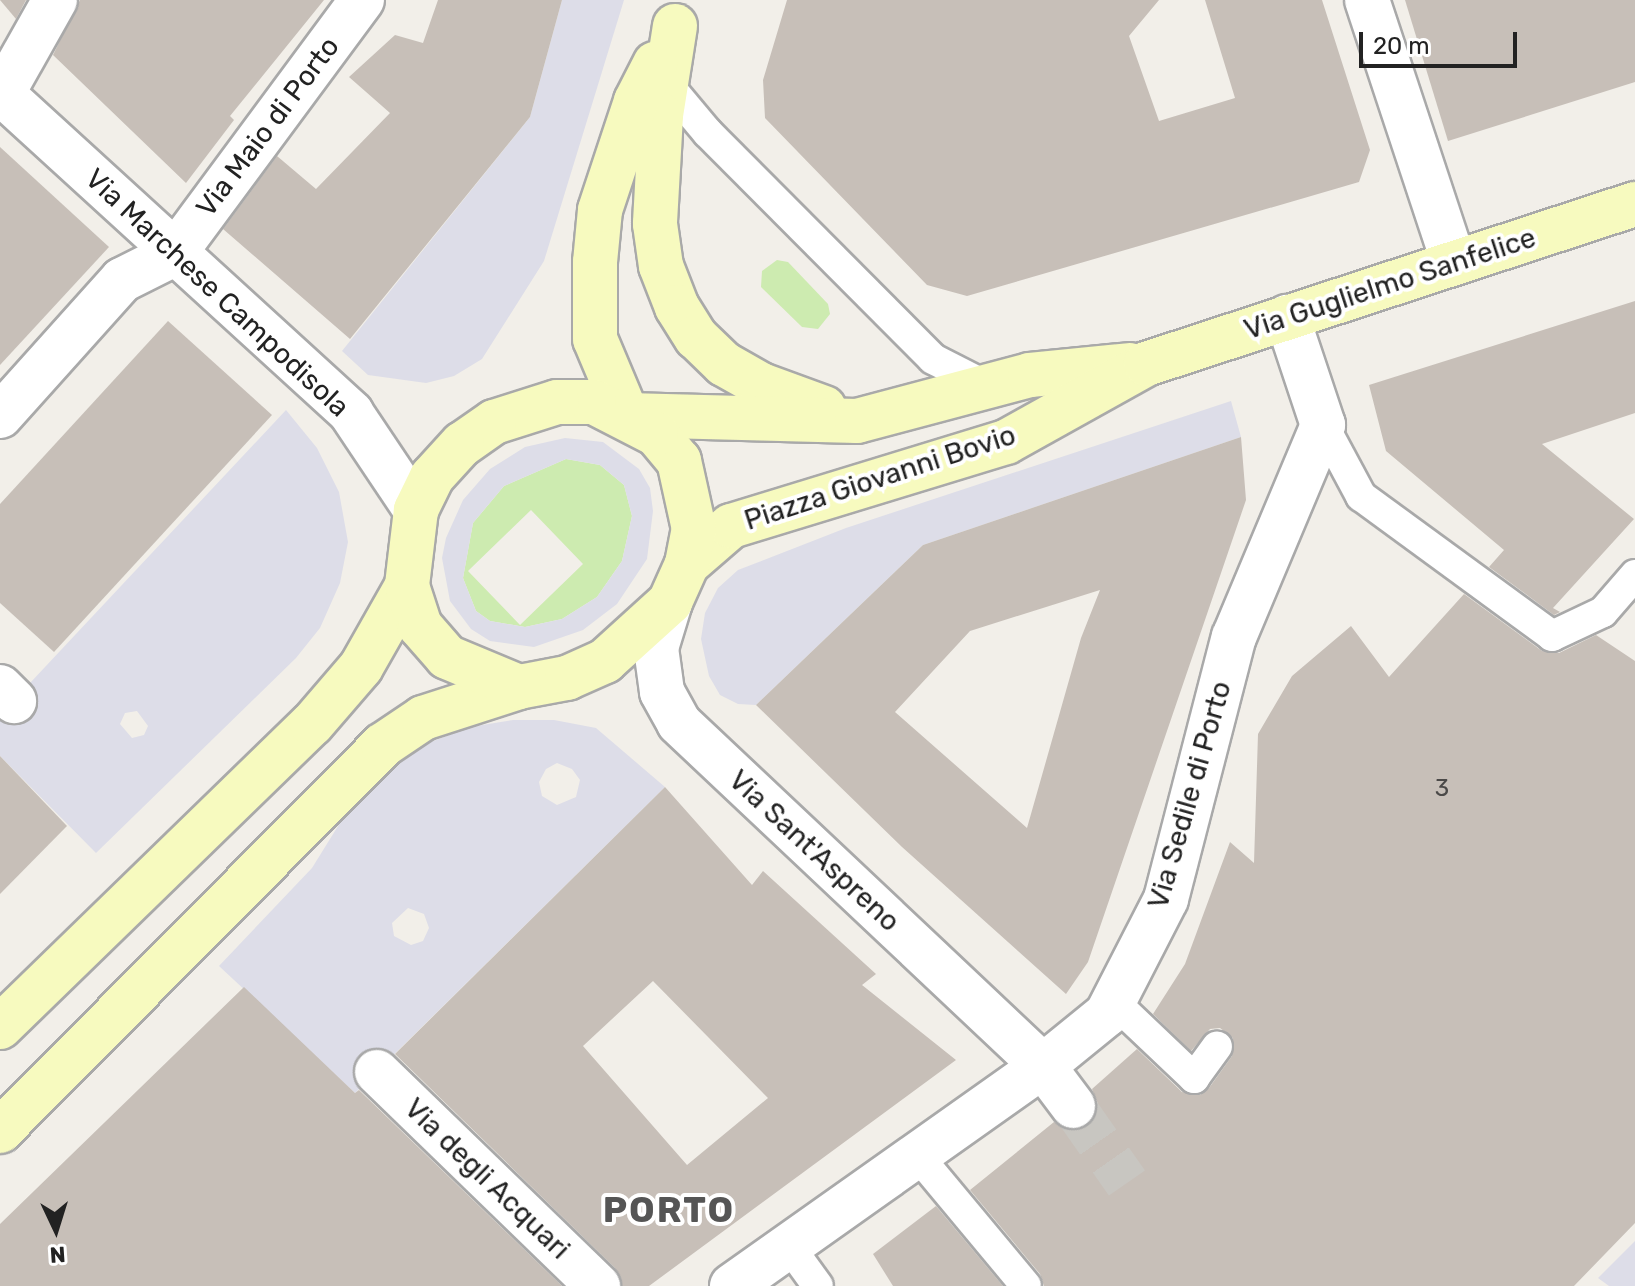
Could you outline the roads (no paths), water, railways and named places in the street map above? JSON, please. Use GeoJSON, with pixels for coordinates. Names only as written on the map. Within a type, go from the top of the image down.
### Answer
{"type":"FeatureCollection","features":[{"type":"Feature","properties":{"kind":"main road"},"geometry":{"type":"LineString","coordinates":[[679,13],[666,83],[655,224],[661,266],[677,307],[696,337],[724,364],[761,385],[857,421]]}},
{"type":"Feature","properties":{"kind":"main road"},"geometry":{"type":"LineString","coordinates":[[627,415],[595,339],[600,210],[636,101],[679,13]]}},
{"type":"Feature","properties":{"kind":"main road","name":"Via Guglielmo Sanfelice"},"geometry":{"type":"LineString","coordinates":[[1146,364],[1635,204]]}},
{"type":"Feature","properties":{"kind":"main road","name":"Piazza Giovanni Bovio"},"geometry":{"type":"LineString","coordinates":[[627,415],[857,421],[984,385],[1146,364]]}},
{"type":"Feature","properties":{"kind":"main road","name":"Piazza Giovanni Bovio"},"geometry":{"type":"LineString","coordinates":[[0,1131],[194,930],[383,745],[423,718],[519,687],[567,678],[605,661],[731,526],[1006,442],[1146,364]]}},
{"type":"Feature","properties":{"kind":"main road","name":"Piazza Giovanni Bovio"},"geometry":{"type":"LineString","coordinates":[[0,1027],[312,724],[361,667],[407,586],[416,510],[432,477],[462,444],[494,422],[557,402],[594,402],[627,415],[656,434],[679,461],[691,494],[694,529],[679,583]]}},
{"type":"Feature","properties":{"kind":"main road","name":"Piazza Giovanni Bovio"},"geometry":{"type":"LineString","coordinates":[[407,586],[420,626],[447,657],[519,687]]}},
{"type":"Feature","properties":{"kind":"street"},"geometry":{"type":"LineString","coordinates":[[1,93],[55,0]]}},
{"type":"Feature","properties":{"kind":"street","name":"Via Maio di Porto"},"geometry":{"type":"LineString","coordinates":[[5,402],[122,280],[174,254],[362,0]]}},
{"type":"Feature","properties":{"kind":"street"},"geometry":{"type":"LineString","coordinates":[[1367,0],[1454,263]]}},
{"type":"Feature","properties":{"kind":"street","name":"Via Marchese Campodisola"},"geometry":{"type":"LineString","coordinates":[[1,93],[351,413],[416,510]]}},
{"type":"Feature","properties":{"kind":"street"},"geometry":{"type":"LineString","coordinates":[[1287,317],[1323,425]]}},
{"type":"Feature","properties":{"kind":"street","name":"Via Sedile di Porto"},"geometry":{"type":"LineString","coordinates":[[732,1286],[1043,1066],[1107,1014],[1166,899],[1234,637],[1323,425]]}},
{"type":"Feature","properties":{"kind":"street","name":"Via Sant'Aspreno"},"geometry":{"type":"LineString","coordinates":[[679,583],[656,648],[662,692],[679,723],[1043,1066],[1073,1106]]}},
{"type":"Feature","properties":{"kind":"street","name":"Via degli Acquari"},"geometry":{"type":"LineString","coordinates":[[377,1072],[598,1286]]}},
{"type":"Feature","properties":{"kind":"lane","name":"Piazza Giovanni Bovio"},"geometry":{"type":"LineString","coordinates":[[666,83],[718,144],[933,359],[984,385]]}},
{"type":"Feature","properties":{"kind":"lane"},"geometry":{"type":"LineString","coordinates":[[1323,425],[1361,496],[1456,570],[1552,636],[1603,612],[1635,575]]}},
{"type":"Feature","properties":{"kind":"lane"},"geometry":{"type":"LineString","coordinates":[[1113,1001],[1194,1078],[1217,1046]]}},
{"type":"Feature","properties":{"kind":"lane"},"geometry":{"type":"LineString","coordinates":[[917,1155],[1026,1286]]}},
{"type":"Feature","properties":{"kind":"lane"},"geometry":{"type":"LineString","coordinates":[[789,1246],[818,1286]]}},
{"type":"Feature","properties":{"kind":"tunnel"},"geometry":{"type":"LineString","coordinates":[[1073,1106],[1127,1183]]}},
{"type":"Feature","properties":{"kind":"district","name":"PORTO"},"geometry":{"type":"Point","coordinates":[669,1210]}}]}
